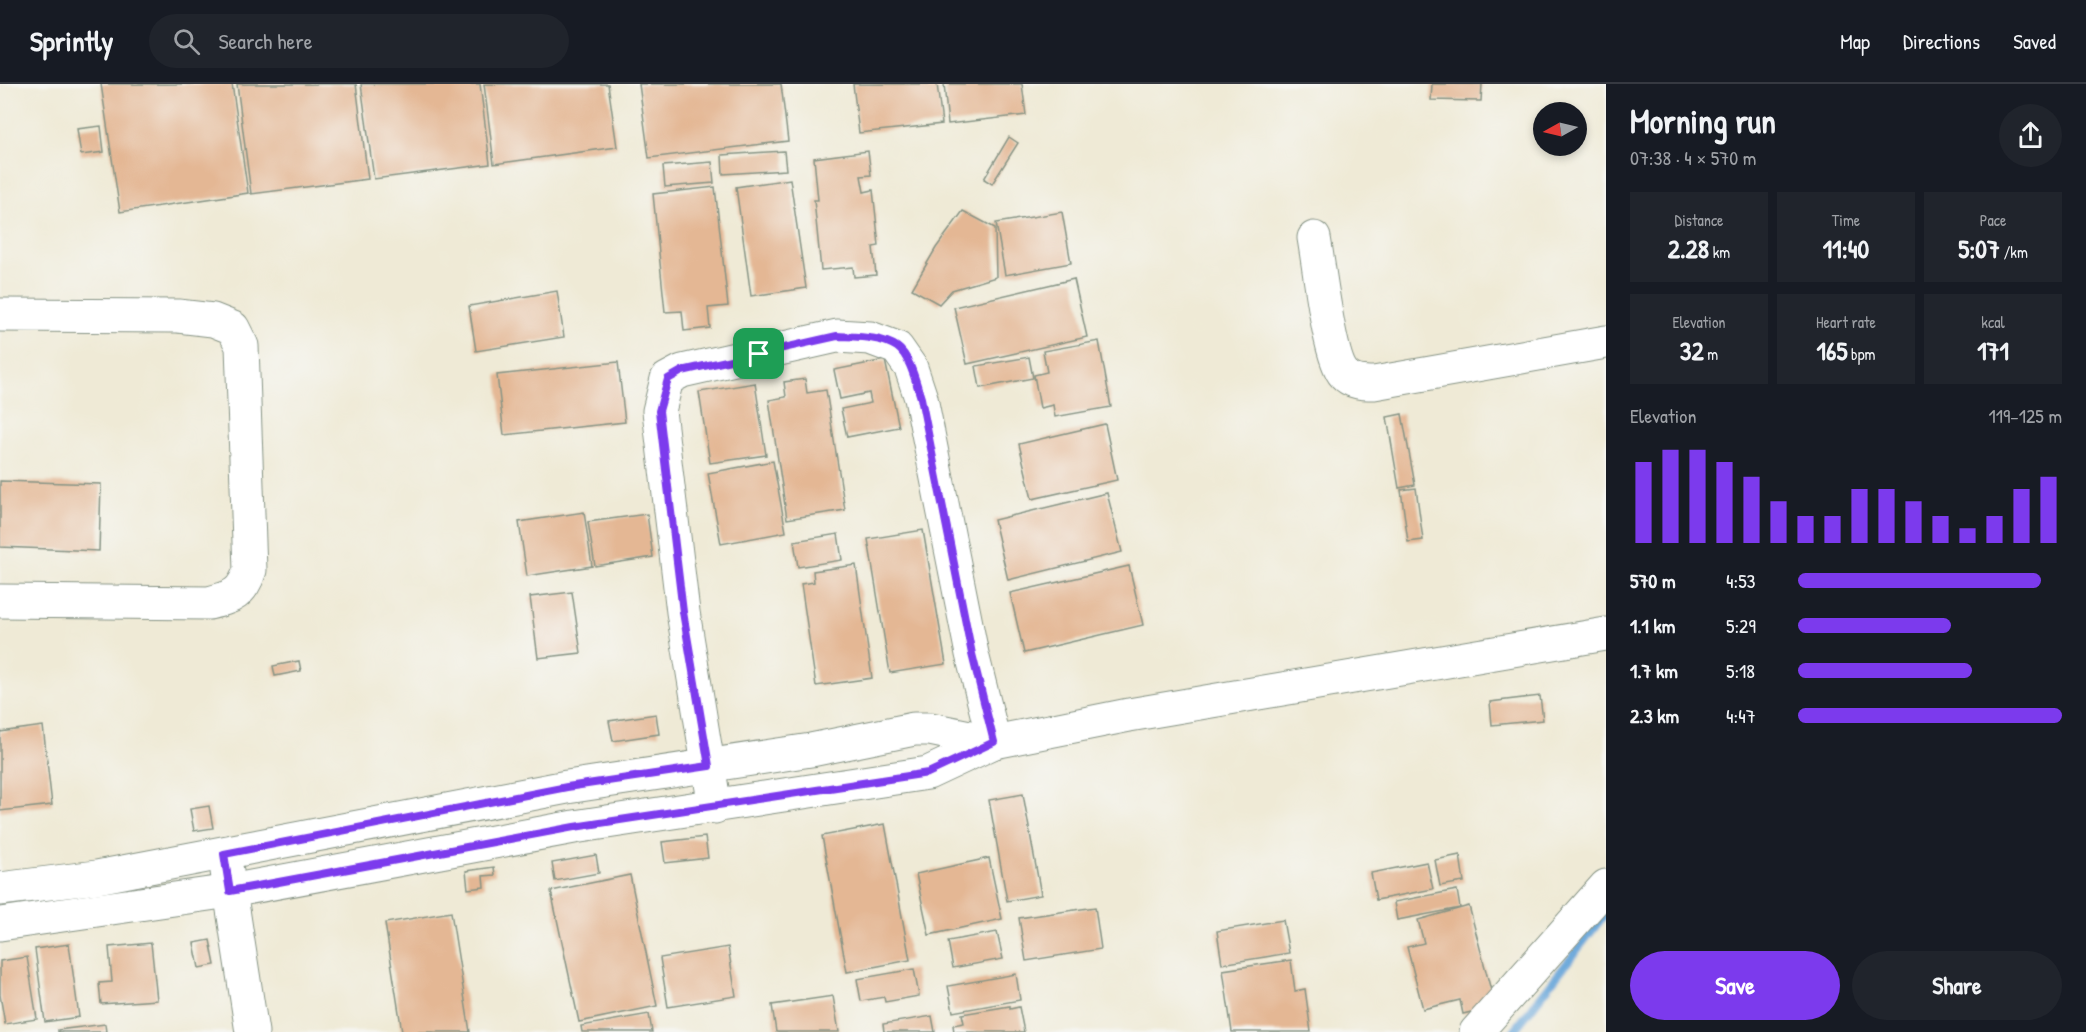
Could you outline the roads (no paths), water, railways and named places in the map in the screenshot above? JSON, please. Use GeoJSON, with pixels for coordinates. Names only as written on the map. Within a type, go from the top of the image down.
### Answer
{"type":"FeatureCollection","features":[{"type":"Feature","properties":{"kind":"street"},"geometry":{"type":"LineString","coordinates":[[1314,238],[1334,354],[1344,374],[1358,383],[1374,383],[1606,342]]}},
{"type":"Feature","properties":{"kind":"street"},"geometry":{"type":"LineString","coordinates":[[0,315],[178,316],[213,320],[232,328],[242,346],[250,570],[244,587],[228,598],[209,603],[0,601]]}},
{"type":"Feature","properties":{"kind":"street"},"geometry":{"type":"LineString","coordinates":[[715,807],[681,600],[659,411],[668,379],[682,371],[837,336],[870,338],[897,348],[911,368],[921,398],[972,654],[994,742]]}},
{"type":"Feature","properties":{"kind":"street"},"geometry":{"type":"LineString","coordinates":[[0,924],[230,891],[574,827],[928,773],[994,742],[1140,713],[1606,634]]}},
{"type":"Feature","properties":{"kind":"street"},"geometry":{"type":"LineString","coordinates":[[0,889],[97,877],[567,787],[811,750],[914,729],[930,729],[994,742]]}},
{"type":"Feature","properties":{"kind":"street"},"geometry":{"type":"LineString","coordinates":[[224,854],[252,1032]]}},
{"type":"Feature","properties":{"kind":"street"},"geometry":{"type":"LineString","coordinates":[[1476,1032],[1606,886]]}},
{"type":"Feature","properties":{"kind":"waterway"},"geometry":{"type":"LineString","coordinates":[[1513,1032],[1606,913]]}}]}
